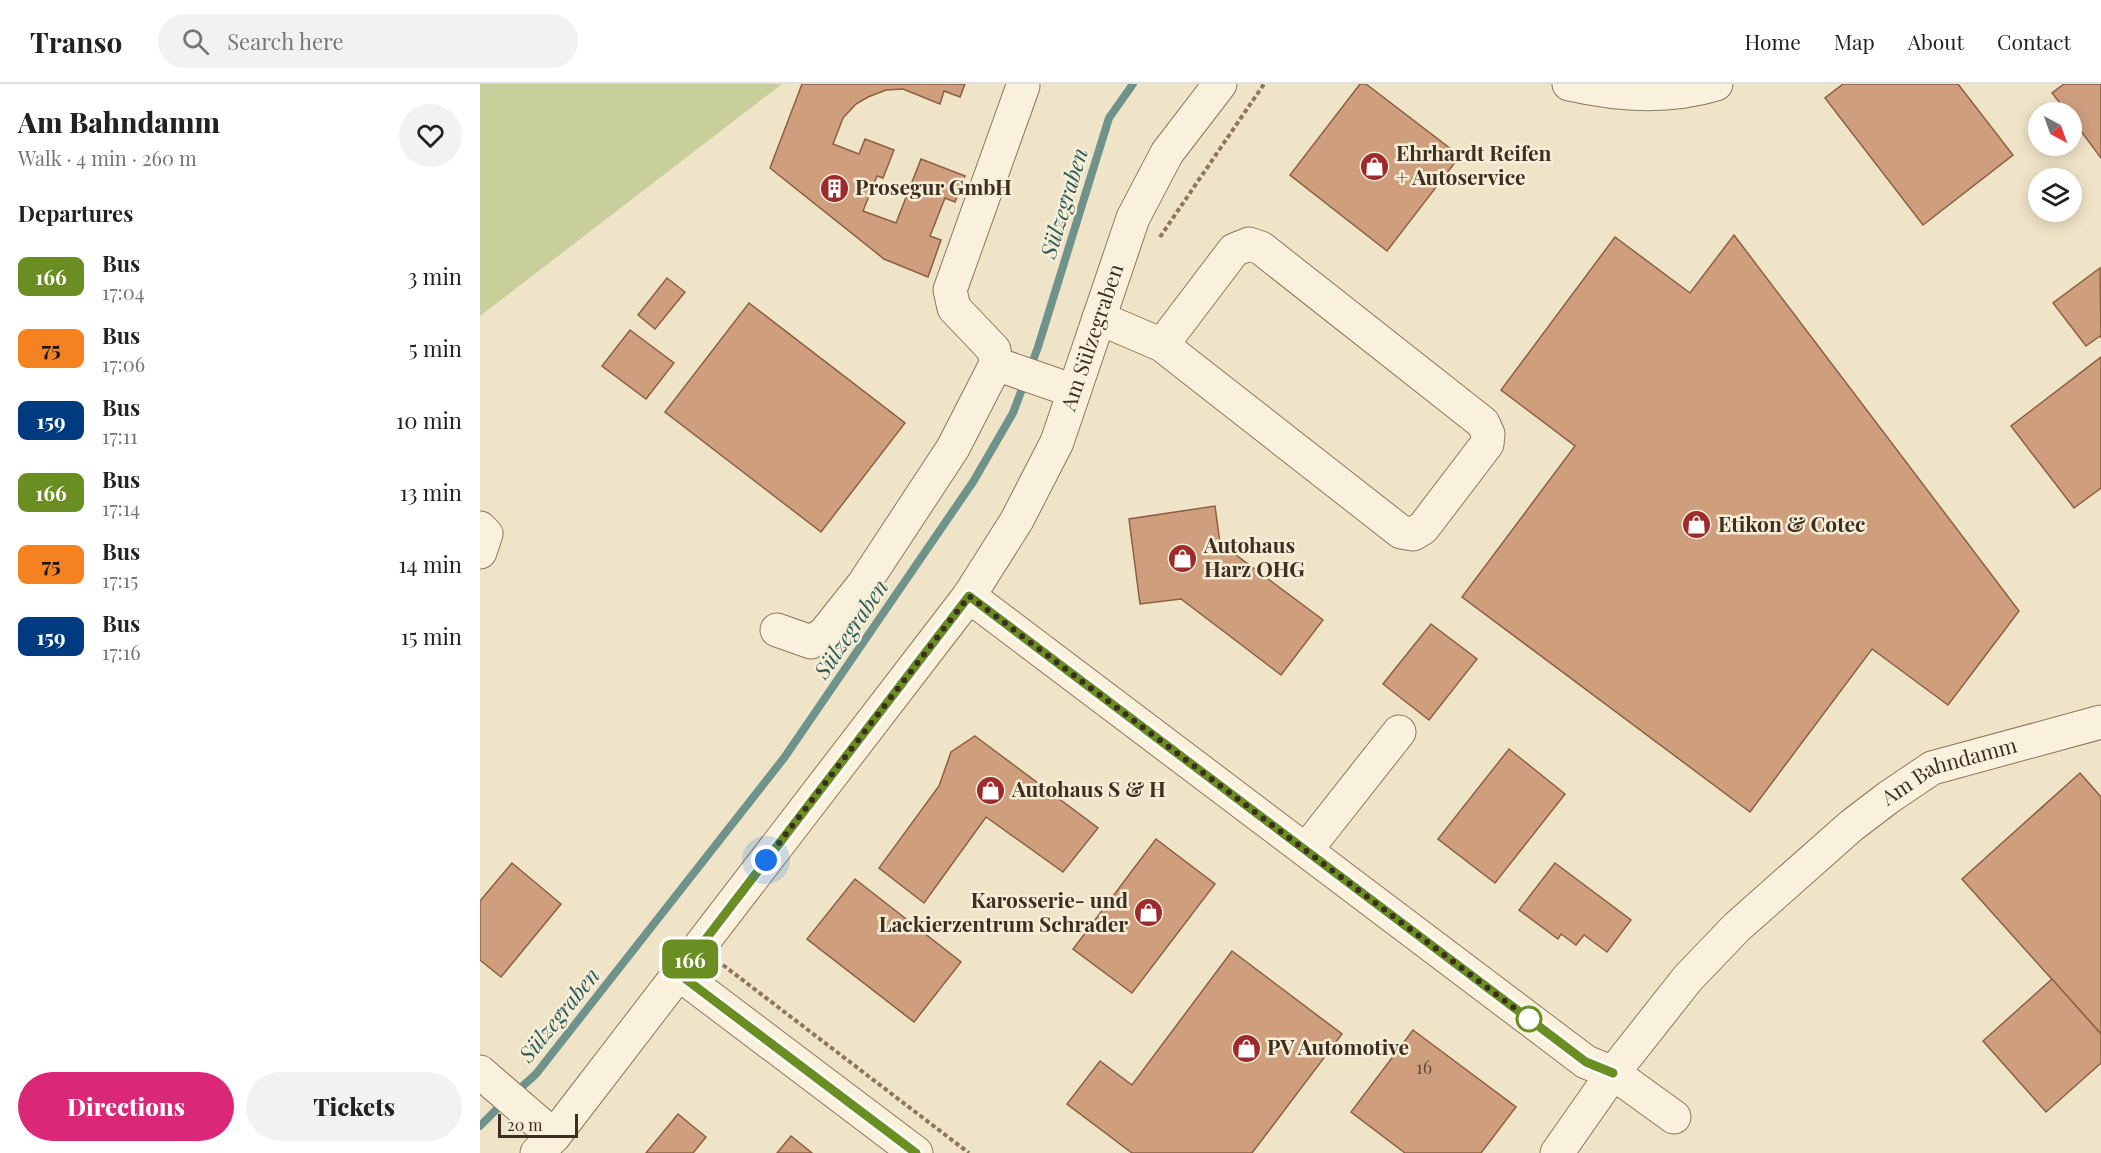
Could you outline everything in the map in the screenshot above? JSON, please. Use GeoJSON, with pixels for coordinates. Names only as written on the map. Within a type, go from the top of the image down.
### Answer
{"type":"FeatureCollection","features":[{"type":"Feature","properties":{"kind":"street","name":"Am Sülzegraben"},"geometry":{"type":"LineString","coordinates":[[546,1145],[969,596],[1017,520],[1057,442],[1133,219],[1167,153],[1220,84]]}},
{"type":"Feature","properties":{"kind":"street"},"geometry":{"type":"LineString","coordinates":[[1569,84],[1628,94],[1669,94],[1716,84]]}},
{"type":"Feature","properties":{"kind":"street"},"geometry":{"type":"LineString","coordinates":[[1023,86],[950,290],[954,308],[994,350],[1003,367],[1074,391]]}},
{"type":"Feature","properties":{"kind":"street"},"geometry":{"type":"LineString","coordinates":[[1099,318],[1162,345],[1401,532],[1413,534],[1423,528],[1487,444],[1488,434],[1483,423],[1261,248],[1249,244],[1234,250],[1162,345]]}},
{"type":"Feature","properties":{"kind":"street"},"geometry":{"type":"LineString","coordinates":[[777,630],[811,642],[824,634],[863,585],[1003,367]]}},
{"type":"Feature","properties":{"kind":"street"},"geometry":{"type":"LineString","coordinates":[[480,528],[486,534],[480,552]]}},
{"type":"Feature","properties":{"kind":"street"},"geometry":{"type":"LineString","coordinates":[[969,596],[1586,1062],[1613,1073],[1674,1117]]}},
{"type":"Feature","properties":{"kind":"street","name":"Am Bahndamm"},"geometry":{"type":"LineString","coordinates":[[1557,1153],[1613,1073],[1688,978],[1737,927],[1851,826],[1932,768],[2101,722]]}},
{"type":"Feature","properties":{"kind":"street"},"geometry":{"type":"LineString","coordinates":[[1306,850],[1399,732]]}},
{"type":"Feature","properties":{"kind":"street"},"geometry":{"type":"LineString","coordinates":[[679,974],[916,1153]]}},
{"type":"Feature","properties":{"kind":"street"},"geometry":{"type":"LineString","coordinates":[[487,1079],[520,1108],[546,1145]]}},
{"type":"Feature","properties":{"kind":"path"},"geometry":{"type":"LineString","coordinates":[[720,962],[969,1153]]}},
{"type":"Feature","properties":{"kind":"green space"},"geometry":{"type":"Polygon","coordinates":[[[480,84],[782,84],[480,316],[480,84]]]}},
{"type":"Feature","properties":{"kind":"building","name":"Prosegur GmbH"},"geometry":{"type":"Polygon","coordinates":[[[802,84],[965,84],[960,97],[944,91],[940,104],[903,89],[886,90],[868,97],[856,104],[843,118],[833,144],[859,154],[865,139],[894,150],[883,178],[877,176],[863,211],[896,223],[921,159],[965,176],[955,202],[945,198],[930,236],[941,240],[928,277],[884,259],[770,168],[802,84]]]}},
{"type":"Feature","properties":{"kind":"building","name":"Ehrhardt Reifen + Autoservice"},"geometry":{"type":"Polygon","coordinates":[[[1360,84],[1366,84],[1460,156],[1387,251],[1290,175],[1360,84]]]}},
{"type":"Feature","properties":{"kind":"building"},"geometry":{"type":"Polygon","coordinates":[[[1843,84],[1958,84],[2013,155],[1923,225],[1825,98],[1843,84]]]}},
{"type":"Feature","properties":{"kind":"building"},"geometry":{"type":"Polygon","coordinates":[[[2064,84],[2101,84],[2101,158],[2082,132],[2082,102],[2059,102],[2052,93],[2064,84]]]}},
{"type":"Feature","properties":{"kind":"building"},"geometry":{"type":"Polygon","coordinates":[[[1734,235],[2019,611],[1948,705],[1872,649],[1750,812],[1462,597],[1575,446],[1501,390],[1615,237],[1690,293],[1734,235]]]}},
{"type":"Feature","properties":{"kind":"building"},"geometry":{"type":"Polygon","coordinates":[[[2100,268],[2101,338],[2100,336],[2086,346],[2053,303],[2100,268]]]}},
{"type":"Feature","properties":{"kind":"building"},"geometry":{"type":"Polygon","coordinates":[[[667,278],[685,292],[655,329],[638,315],[667,278]]]}},
{"type":"Feature","properties":{"kind":"building"},"geometry":{"type":"Polygon","coordinates":[[[749,303],[905,423],[821,532],[665,412],[749,303]]]}},
{"type":"Feature","properties":{"kind":"building"},"geometry":{"type":"Polygon","coordinates":[[[630,330],[674,363],[646,399],[602,366],[630,330]]]}},
{"type":"Feature","properties":{"kind":"building"},"geometry":{"type":"Polygon","coordinates":[[[2101,357],[2101,488],[2074,508],[2011,426],[2101,357]]]}},
{"type":"Feature","properties":{"kind":"building"},"geometry":{"type":"Polygon","coordinates":[[[1215,506],[1220,543],[1323,620],[1281,675],[1181,599],[1140,604],[1129,519],[1215,506]]]}},
{"type":"Feature","properties":{"kind":"building"},"geometry":{"type":"Polygon","coordinates":[[[1431,624],[1477,659],[1429,720],[1383,684],[1431,624]]]}},
{"type":"Feature","properties":{"kind":"building"},"geometry":{"type":"Polygon","coordinates":[[[975,736],[1098,828],[1063,872],[986,817],[924,903],[879,868],[939,786],[951,752],[975,736]]]}},
{"type":"Feature","properties":{"kind":"building"},"geometry":{"type":"Polygon","coordinates":[[[1509,749],[1565,794],[1495,883],[1438,839],[1509,749]]]}},
{"type":"Feature","properties":{"kind":"building"},"geometry":{"type":"Polygon","coordinates":[[[2080,773],[2101,797],[2101,1034],[1962,879],[2080,773]]]}},
{"type":"Feature","properties":{"kind":"building"},"geometry":{"type":"Polygon","coordinates":[[[1156,839],[1215,884],[1132,993],[1073,949],[1156,839]]]}},
{"type":"Feature","properties":{"kind":"building"},"geometry":{"type":"Polygon","coordinates":[[[512,863],[561,904],[501,977],[480,960],[480,901],[512,863]]]}},
{"type":"Feature","properties":{"kind":"building"},"geometry":{"type":"Polygon","coordinates":[[[1555,863],[1631,920],[1607,952],[1584,935],[1576,945],[1561,934],[1558,939],[1519,910],[1555,863]]]}},
{"type":"Feature","properties":{"kind":"building"},"geometry":{"type":"Polygon","coordinates":[[[855,879],[961,962],[914,1022],[807,939],[855,879]]]}},
{"type":"Feature","properties":{"kind":"building","name":"PV Automotive"},"geometry":{"type":"Polygon","coordinates":[[[1232,951],[1342,1034],[1252,1153],[1132,1153],[1067,1104],[1100,1061],[1132,1085],[1232,951]]]}},
{"type":"Feature","properties":{"kind":"building"},"geometry":{"type":"Polygon","coordinates":[[[2052,979],[2101,1034],[2101,1063],[2046,1112],[1983,1041],[2052,979]]]}},
{"type":"Feature","properties":{"kind":"building"},"geometry":{"type":"Polygon","coordinates":[[[1413,1030],[1516,1107],[1481,1153],[1405,1153],[1351,1112],[1413,1030]]]}},
{"type":"Feature","properties":{"kind":"building"},"geometry":{"type":"Polygon","coordinates":[[[678,1114],[706,1137],[693,1153],[646,1153],[678,1114]]]}},
{"type":"Feature","properties":{"kind":"building"},"geometry":{"type":"Polygon","coordinates":[[[791,1136],[812,1153],[777,1153],[791,1136]]]}},
{"type":"Feature","properties":{"kind":"waterway","name":"Sülzegraben"},"geometry":{"type":"LineString","coordinates":[[1030,369],[1109,118],[1133,84]]}},
{"type":"Feature","properties":{"kind":"waterway","name":"Sülzegraben"},"geometry":{"type":"LineString","coordinates":[[515,1093],[536,1074],[784,758],[973,482],[1013,413],[1025,381]]}},
{"type":"Feature","properties":{"kind":"waterway","name":"Sülzegraben"},"geometry":{"type":"LineString","coordinates":[[480,1126],[505,1101]]}},
{"type":"Feature","properties":{"kind":"bus line","name":"166"},"geometry":{"type":"LineString","coordinates":[[916,1153],[679,974],[969,596],[1586,1062],[1613,1073]]}},
{"type":"Feature","properties":{"kind":"place","name":"Ehrhardt Reifen + Autoservice"},"geometry":{"type":"Point","coordinates":[1375,166]}},
{"type":"Feature","properties":{"kind":"place","name":"Prosegur GmbH"},"geometry":{"type":"Point","coordinates":[834,188]}},
{"type":"Feature","properties":{"kind":"place","name":"Etikon & Cotec"},"geometry":{"type":"Point","coordinates":[1697,525]}},
{"type":"Feature","properties":{"kind":"place","name":"Autohaus Harz OHG"},"geometry":{"type":"Point","coordinates":[1183,558]}},
{"type":"Feature","properties":{"kind":"place","name":"Autohaus S & H"},"geometry":{"type":"Point","coordinates":[991,790]}},
{"type":"Feature","properties":{"kind":"place","name":"Karosserie- und Lackierzentrum Schrader"},"geometry":{"type":"Point","coordinates":[1149,913]}},
{"type":"Feature","properties":{"kind":"place","name":"PV Automotive"},"geometry":{"type":"Point","coordinates":[1246,1048]}},
{"type":"Feature","properties":{"kind":"route"},"geometry":{"type":"LineString","coordinates":[[766,860],[969,596],[1529,1019]]}}]}
